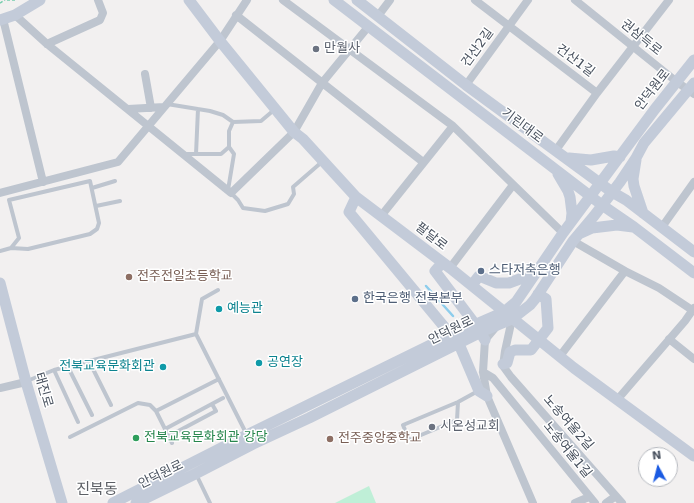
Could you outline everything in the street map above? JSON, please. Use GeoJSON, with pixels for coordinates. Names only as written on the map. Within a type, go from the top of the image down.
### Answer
{"type":"FeatureCollection","features":[{"type":"Feature","properties":{"kind":"street"},"geometry":{"type":"LineString","coordinates":[[40,0],[15,15],[2,20],[43,182]]}},
{"type":"Feature","properties":{"kind":"street"},"geometry":{"type":"LineString","coordinates":[[47,44],[100,20],[103,13],[98,0]]}},
{"type":"Feature","properties":{"kind":"street","name":"팔달로"},"geometry":{"type":"LineString","coordinates":[[189,0],[220,41],[294,132],[303,139],[356,197],[446,265],[560,356],[694,456]]}},
{"type":"Feature","properties":{"kind":"street"},"geometry":{"type":"LineString","coordinates":[[0,193],[118,162],[220,41],[247,0]]}},
{"type":"Feature","properties":{"kind":"street"},"geometry":{"type":"LineString","coordinates":[[283,0],[453,126],[563,233]]}},
{"type":"Feature","properties":{"kind":"street","name":"기린대로"},"geometry":{"type":"LineString","coordinates":[[334,0],[554,169],[694,273]]}},
{"type":"Feature","properties":{"kind":"street","name":"기린대로"},"geometry":{"type":"LineString","coordinates":[[357,0],[466,85],[561,153],[612,192],[644,213],[694,252]]}},
{"type":"Feature","properties":{"kind":"street"},"geometry":{"type":"LineString","coordinates":[[378,16],[390,0]]}},
{"type":"Feature","properties":{"kind":"street","name":"건산2길"},"geometry":{"type":"LineString","coordinates":[[475,0],[538,48]]}},
{"type":"Feature","properties":{"kind":"street","name":"건산2길"},"geometry":{"type":"LineString","coordinates":[[466,85],[528,0]]}},
{"type":"Feature","properties":{"kind":"street","name":"권삼득로"},"geometry":{"type":"LineString","coordinates":[[574,0],[677,82],[692,89]]}},
{"type":"Feature","properties":{"kind":"street","name":"건산1길"},"geometry":{"type":"LineString","coordinates":[[561,153],[597,93],[669,0]]}},
{"type":"Feature","properties":{"kind":"street"},"geometry":{"type":"LineString","coordinates":[[15,15],[47,44],[230,192],[294,132],[322,83],[368,27]]}},
{"type":"Feature","properties":{"kind":"street"},"geometry":{"type":"LineString","coordinates":[[236,16],[423,162]]}},
{"type":"Feature","properties":{"kind":"street","name":"건산1길"},"geometry":{"type":"LineString","coordinates":[[538,48],[597,93]]}},
{"type":"Feature","properties":{"kind":"street","name":"안덕원로"},"geometry":{"type":"LineString","coordinates":[[113,503],[250,439],[451,335],[480,332],[497,325],[508,315],[571,222],[694,60]]}},
{"type":"Feature","properties":{"kind":"street"},"geometry":{"type":"LineString","coordinates":[[145,74],[151,108]]}},
{"type":"Feature","properties":{"kind":"street","name":"안덕원로"},"geometry":{"type":"LineString","coordinates":[[136,503],[195,474],[250,439],[308,418],[459,344],[508,315],[530,305],[577,237],[636,158],[644,142],[692,89]]}},
{"type":"Feature","properties":{"kind":"street"},"geometry":{"type":"LineString","coordinates":[[128,109],[165,106]]}},
{"type":"Feature","properties":{"kind":"street"},"geometry":{"type":"LineString","coordinates":[[381,216],[453,126]]}},
{"type":"Feature","properties":{"kind":"street"},"geometry":{"type":"LineString","coordinates":[[561,153],[586,160],[614,156],[620,157]]}},
{"type":"Feature","properties":{"kind":"street"},"geometry":{"type":"LineString","coordinates":[[636,158],[633,179],[634,186],[644,213]]}},
{"type":"Feature","properties":{"kind":"street"},"geometry":{"type":"LineString","coordinates":[[554,169],[568,191],[572,213],[571,222]]}},
{"type":"Feature","properties":{"kind":"street"},"geometry":{"type":"LineString","coordinates":[[662,227],[694,182]]}},
{"type":"Feature","properties":{"kind":"street"},"geometry":{"type":"LineString","coordinates":[[483,393],[480,332],[435,272],[446,265],[513,185]]}},
{"type":"Feature","properties":{"kind":"street"},"geometry":{"type":"LineString","coordinates":[[356,197],[349,212],[451,335]]}},
{"type":"Feature","properties":{"kind":"street"},"geometry":{"type":"LineString","coordinates":[[618,400],[693,309],[659,288],[625,271],[577,237],[592,228],[617,225],[634,227]]}},
{"type":"Feature","properties":{"kind":"street"},"geometry":{"type":"LineString","coordinates":[[560,356],[625,271]]}},
{"type":"Feature","properties":{"kind":"street"},"geometry":{"type":"LineString","coordinates":[[472,286],[479,276],[496,283],[509,283],[536,273]]}},
{"type":"Feature","properties":{"kind":"street","name":"태진로"},"geometry":{"type":"LineString","coordinates":[[0,283],[26,382],[62,503]]}},
{"type":"Feature","properties":{"kind":"street"},"geometry":{"type":"LineString","coordinates":[[503,364],[507,363],[510,352],[515,350],[531,350],[548,328],[546,299],[538,294]]}},
{"type":"Feature","properties":{"kind":"street"},"geometry":{"type":"LineString","coordinates":[[503,364],[508,315]]}},
{"type":"Feature","properties":{"kind":"street"},"geometry":{"type":"LineString","coordinates":[[669,339],[694,359]]}},
{"type":"Feature","properties":{"kind":"street"},"geometry":{"type":"LineString","coordinates":[[459,344],[533,503]]}},
{"type":"Feature","properties":{"kind":"street","name":"노송여울2길"},"geometry":{"type":"LineString","coordinates":[[503,364],[511,377],[622,503]]}},
{"type":"Feature","properties":{"kind":"street","name":"노송여울1길"},"geometry":{"type":"LineString","coordinates":[[482,372],[493,378],[506,393],[592,500]]}},
{"type":"Feature","properties":{"kind":"street"},"geometry":{"type":"LineString","coordinates":[[506,393],[502,380],[506,377],[511,377]]}},
{"type":"Feature","properties":{"kind":"street"},"geometry":{"type":"LineString","coordinates":[[0,388],[26,382]]}},
{"type":"Feature","properties":{"kind":"street"},"geometry":{"type":"LineString","coordinates":[[606,503],[616,496]]}},
{"type":"Feature","properties":{"kind":"street"},"geometry":{"type":"LineString","coordinates":[[575,503],[592,500]]}},
{"type":"Feature","properties":{"kind":"lane"},"geometry":{"type":"LineString","coordinates":[[165,106],[198,109],[223,115],[233,122],[261,121],[276,108]]}},
{"type":"Feature","properties":{"kind":"lane"},"geometry":{"type":"LineString","coordinates":[[196,154],[198,109]]}},
{"type":"Feature","properties":{"kind":"lane"},"geometry":{"type":"LineString","coordinates":[[233,122],[229,131],[229,147],[234,154],[230,192],[243,208],[265,211],[288,204],[294,194],[293,187],[323,161]]}},
{"type":"Feature","properties":{"kind":"lane"},"geometry":{"type":"LineString","coordinates":[[184,154],[221,154],[229,147]]}},
{"type":"Feature","properties":{"kind":"lane"},"geometry":{"type":"LineString","coordinates":[[0,251],[11,248],[28,249],[90,234],[96,229],[99,223],[90,181],[9,200],[19,238],[11,248]]}},
{"type":"Feature","properties":{"kind":"lane"},"geometry":{"type":"LineString","coordinates":[[92,188],[115,181]]}},
{"type":"Feature","properties":{"kind":"lane"},"geometry":{"type":"LineString","coordinates":[[96,206],[120,201]]}},
{"type":"Feature","properties":{"kind":"lane"},"geometry":{"type":"LineString","coordinates":[[218,290],[202,299],[196,334],[250,439]]}},
{"type":"Feature","properties":{"kind":"lane"},"geometry":{"type":"LineString","coordinates":[[26,382],[54,370],[196,334]]}},
{"type":"Feature","properties":{"kind":"lane"},"geometry":{"type":"LineString","coordinates":[[89,361],[111,405]]}},
{"type":"Feature","properties":{"kind":"lane"},"geometry":{"type":"LineString","coordinates":[[68,367],[92,415]]}},
{"type":"Feature","properties":{"kind":"lane"},"geometry":{"type":"LineString","coordinates":[[54,370],[78,422]]}},
{"type":"Feature","properties":{"kind":"lane"},"geometry":{"type":"LineString","coordinates":[[156,411],[219,379]]}},
{"type":"Feature","properties":{"kind":"lane"},"geometry":{"type":"LineString","coordinates":[[458,402],[457,420],[409,440],[403,426],[458,402],[483,393]]}},
{"type":"Feature","properties":{"kind":"lane"},"geometry":{"type":"LineString","coordinates":[[165,429],[223,398]]}},
{"type":"Feature","properties":{"kind":"lane"},"geometry":{"type":"LineString","coordinates":[[70,438],[138,403],[150,405],[156,411],[172,443]]}},
{"type":"Feature","properties":{"kind":"lane"},"geometry":{"type":"LineString","coordinates":[[169,436],[216,411],[212,404]]}},
{"type":"Feature","properties":{"kind":"lane"},"geometry":{"type":"LineString","coordinates":[[195,474],[210,503]]}},
{"type":"Feature","properties":{"kind":"path"},"geometry":{"type":"LineString","coordinates":[[0,3],[6,0],[15,0]]}},
{"type":"Feature","properties":{"kind":"green space"},"geometry":{"type":"Polygon","coordinates":[[[369,486],[376,503],[335,503],[369,486]]]}},
{"type":"Feature","properties":{"kind":"waterway"},"geometry":{"type":"LineString","coordinates":[[426,286],[453,316]]}},
{"type":"Feature","properties":{"kind":"place","name":"만월사"},"geometry":{"type":"Point","coordinates":[316,49]}},
{"type":"Feature","properties":{"kind":"place","name":"스타저축은행"},"geometry":{"type":"Point","coordinates":[481,271]}},
{"type":"Feature","properties":{"kind":"place","name":"전주전일초등학교"},"geometry":{"type":"Point","coordinates":[129,277]}},
{"type":"Feature","properties":{"kind":"place","name":"한국은행 전북본부"},"geometry":{"type":"Point","coordinates":[355,299]}},
{"type":"Feature","properties":{"kind":"place","name":"예능관"},"geometry":{"type":"Point","coordinates":[219,309]}},
{"type":"Feature","properties":{"kind":"place","name":"공연장"},"geometry":{"type":"Point","coordinates":[259,363]}},
{"type":"Feature","properties":{"kind":"place","name":"전북교육문화회관"},"geometry":{"type":"Point","coordinates":[163,367]}},
{"type":"Feature","properties":{"kind":"place","name":"시온성교회"},"geometry":{"type":"Point","coordinates":[432,427]}},
{"type":"Feature","properties":{"kind":"place","name":"전북교육문화회관 강당"},"geometry":{"type":"Point","coordinates":[136,438]}},
{"type":"Feature","properties":{"kind":"place","name":"전주중앙중학교"},"geometry":{"type":"Point","coordinates":[330,439]}},
{"type":"Feature","properties":{"kind":"district","name":"진북동"},"geometry":{"type":"Point","coordinates":[97,490]}}]}
